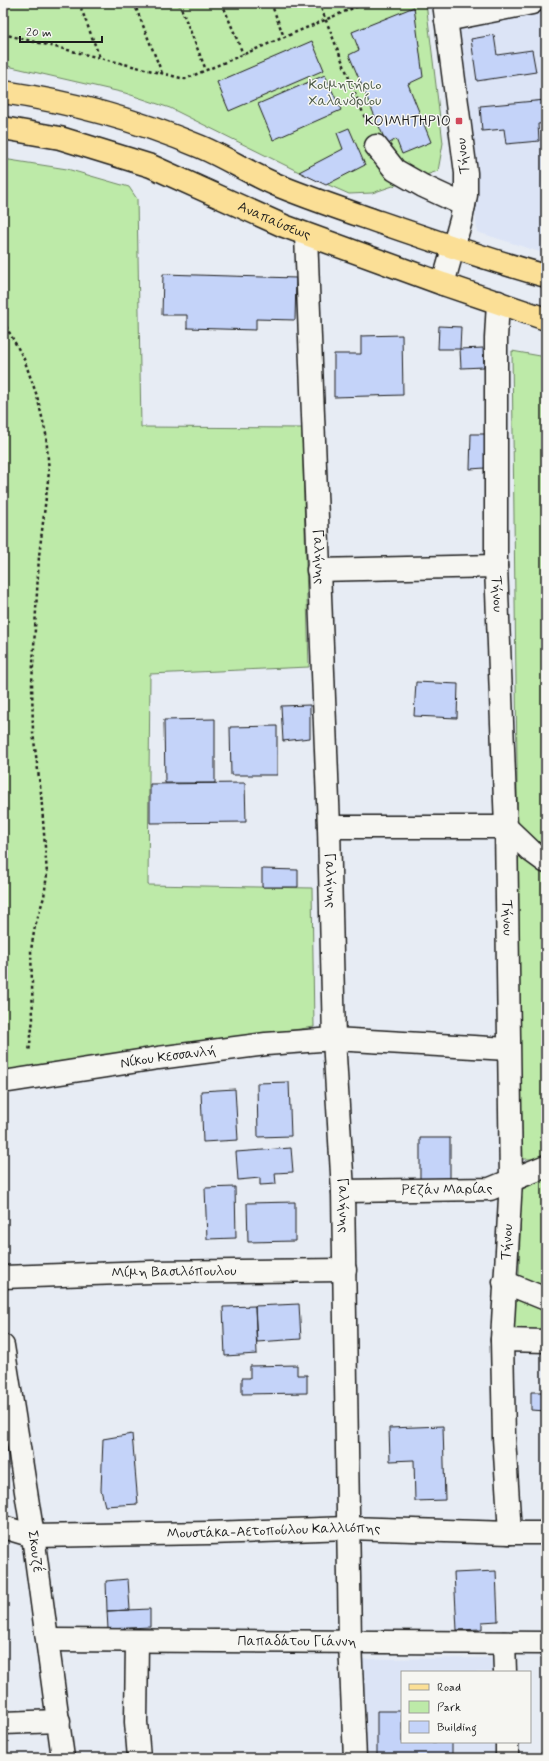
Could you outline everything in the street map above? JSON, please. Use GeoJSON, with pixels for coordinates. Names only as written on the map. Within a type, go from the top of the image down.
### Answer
{"type":"FeatureCollection","features":[{"type":"Feature","properties":{"kind":"main road"},"geometry":{"type":"LineString","coordinates":[[3,92],[42,98],[81,107],[148,126],[218,154],[275,184],[294,192],[452,248],[546,276]]}},
{"type":"Feature","properties":{"kind":"main road","name":"Αναπαύσεως"},"geometry":{"type":"LineString","coordinates":[[3,128],[60,138],[151,166],[215,197],[306,235],[546,319]]}},
{"type":"Feature","properties":{"kind":"street"},"geometry":{"type":"LineString","coordinates":[[445,11],[532,3]]}},
{"type":"Feature","properties":{"kind":"street","name":"Τήνου"},"geometry":{"type":"LineString","coordinates":[[443,284],[466,195],[466,173],[445,11]]}},
{"type":"Feature","properties":{"kind":"street"},"geometry":{"type":"LineString","coordinates":[[376,146],[395,170],[423,186],[464,205]]}},
{"type":"Feature","properties":{"kind":"street","name":"Γαλήνης"},"geometry":{"type":"LineString","coordinates":[[306,235],[329,827],[334,1039],[343,1191],[350,1642],[355,1758]]}},
{"type":"Feature","properties":{"kind":"street","name":"Τήνου"},"geometry":{"type":"LineString","coordinates":[[498,302],[496,338],[496,566],[506,827],[511,1180],[504,1282],[502,1340],[504,1438],[510,1533]]}},
{"type":"Feature","properties":{"kind":"street"},"geometry":{"type":"LineString","coordinates":[[318,570],[496,566]]}},
{"type":"Feature","properties":{"kind":"street"},"geometry":{"type":"LineString","coordinates":[[329,827],[506,827],[531,851],[546,862]]}},
{"type":"Feature","properties":{"kind":"street","name":"Νίκου Κεσσανλή"},"geometry":{"type":"LineString","coordinates":[[13,1080],[158,1058],[266,1044],[334,1039],[508,1049]]}},
{"type":"Feature","properties":{"kind":"street","name":"Ρεζάν Μαρίας"},"geometry":{"type":"LineString","coordinates":[[343,1191],[490,1189],[546,1166]]}},
{"type":"Feature","properties":{"kind":"street","name":"Μίμη Βασιλόπουλου"},"geometry":{"type":"LineString","coordinates":[[3,1277],[150,1272],[345,1270]]}},
{"type":"Feature","properties":{"kind":"street"},"geometry":{"type":"LineString","coordinates":[[504,1282],[546,1299]]}},
{"type":"Feature","properties":{"kind":"street"},"geometry":{"type":"LineString","coordinates":[[502,1340],[546,1340]]}},
{"type":"Feature","properties":{"kind":"street","name":"Σκουζέ"},"geometry":{"type":"LineString","coordinates":[[3,1346],[33,1536],[63,1758]]}},
{"type":"Feature","properties":{"kind":"street","name":"Μουστάκα-Αετοπούλου Καλλιόπης"},"geometry":{"type":"LineString","coordinates":[[3,1527],[33,1536],[210,1533],[348,1528],[546,1533]]}},
{"type":"Feature","properties":{"kind":"street","name":"Παπαδάτου Γιάννη"},"geometry":{"type":"LineString","coordinates":[[48,1640],[546,1643]]}},
{"type":"Feature","properties":{"kind":"street"},"geometry":{"type":"LineString","coordinates":[[137,1641],[136,1722],[139,1758]]}},
{"type":"Feature","properties":{"kind":"street"},"geometry":{"type":"LineString","coordinates":[[504,1642],[505,1671]]}},
{"type":"Feature","properties":{"kind":"street"},"geometry":{"type":"LineString","coordinates":[[3,1723],[59,1721]]}},
{"type":"Feature","properties":{"kind":"street"},"geometry":{"type":"LineString","coordinates":[[507,1743],[507,1758]]}},
{"type":"Feature","properties":{"kind":"path"},"geometry":{"type":"LineString","coordinates":[[78,3],[100,58]]}},
{"type":"Feature","properties":{"kind":"path"},"geometry":{"type":"LineString","coordinates":[[134,3],[162,74]]}},
{"type":"Feature","properties":{"kind":"path"},"geometry":{"type":"LineString","coordinates":[[179,3],[206,70]]}},
{"type":"Feature","properties":{"kind":"path"},"geometry":{"type":"LineString","coordinates":[[222,3],[243,54]]}},
{"type":"Feature","properties":{"kind":"path"},"geometry":{"type":"LineString","coordinates":[[271,3],[284,37]]}},
{"type":"Feature","properties":{"kind":"path"},"geometry":{"type":"LineString","coordinates":[[319,3],[376,146]]}},
{"type":"Feature","properties":{"kind":"path"},"geometry":{"type":"LineString","coordinates":[[3,34],[184,79],[365,3]]}},
{"type":"Feature","properties":{"kind":"path"},"geometry":{"type":"LineString","coordinates":[[3,321],[24,358],[37,396],[46,434],[49,472],[39,556],[32,683],[33,733],[41,793],[47,874],[44,897],[35,926],[31,950],[33,1019],[30,1050],[13,1080]]}},
{"type":"Feature","properties":{"kind":"shaded area"},"geometry":{"type":"Polygon","coordinates":[[[455,3],[546,3],[546,254],[477,232],[455,3]]]}},
{"type":"Feature","properties":{"kind":"shaded area"},"geometry":{"type":"Polygon","coordinates":[[[494,1658],[494,1671],[401,1671],[401,1743],[496,1743],[496,1758],[361,1758],[358,1659],[494,1658]]]}},
{"type":"Feature","properties":{"kind":"green space","name":"Κοιμητήριο Χαλανδρίου"},"geometry":{"type":"Polygon","coordinates":[[[3,3],[426,3],[443,143],[438,171],[372,193],[349,194],[299,172],[170,108],[125,93],[3,65],[3,3]]]}},
{"type":"Feature","properties":{"kind":"green space"},"geometry":{"type":"Polygon","coordinates":[[[3,159],[67,169],[129,187],[137,199],[141,427],[302,428],[309,667],[150,674],[148,885],[312,888],[314,1027],[3,1072],[3,159]]]}},
{"type":"Feature","properties":{"kind":"green space"},"geometry":{"type":"Polygon","coordinates":[[[512,351],[546,357],[546,1154],[536,1159],[523,1159],[517,954],[517,764],[512,351]]]}},
{"type":"Feature","properties":{"kind":"green space"},"geometry":{"type":"Polygon","coordinates":[[[546,1177],[546,1289],[519,1278],[521,1190],[546,1177]]]}},
{"type":"Feature","properties":{"kind":"green space"},"geometry":{"type":"Polygon","coordinates":[[[512,1295],[546,1309],[546,1332],[512,1331],[512,1295]]]}},
{"type":"Feature","properties":{"kind":"building"},"geometry":{"type":"Polygon","coordinates":[[[414,7],[423,77],[408,84],[431,142],[402,154],[396,139],[387,145],[349,55],[359,50],[352,32],[414,7]]]}},
{"type":"Feature","properties":{"kind":"building"},"geometry":{"type":"Polygon","coordinates":[[[494,35],[497,55],[532,50],[536,72],[477,81],[471,39],[494,35]]]}},
{"type":"Feature","properties":{"kind":"building"},"geometry":{"type":"Polygon","coordinates":[[[312,41],[324,70],[229,111],[217,82],[312,41]]]}},
{"type":"Feature","properties":{"kind":"building"},"geometry":{"type":"Polygon","coordinates":[[[325,75],[341,110],[273,140],[258,104],[325,75]]]}},
{"type":"Feature","properties":{"kind":"building"},"geometry":{"type":"Polygon","coordinates":[[[546,100],[546,123],[538,124],[539,141],[506,144],[504,129],[482,131],[480,106],[546,100]]]}},
{"type":"Feature","properties":{"kind":"building"},"geometry":{"type":"Polygon","coordinates":[[[349,128],[365,165],[326,185],[299,172],[343,149],[337,133],[349,128]]]}},
{"type":"Feature","properties":{"kind":"building"},"geometry":{"type":"Polygon","coordinates":[[[163,274],[296,278],[295,320],[256,319],[256,330],[187,328],[187,315],[162,315],[163,274]]]}},
{"type":"Feature","properties":{"kind":"building"},"geometry":{"type":"Polygon","coordinates":[[[439,326],[461,327],[460,349],[438,349],[439,326]]]}},
{"type":"Feature","properties":{"kind":"building"},"geometry":{"type":"Polygon","coordinates":[[[402,335],[403,395],[334,397],[334,354],[361,354],[361,336],[402,335]]]}},
{"type":"Feature","properties":{"kind":"building"},"geometry":{"type":"Polygon","coordinates":[[[483,348],[484,367],[461,368],[460,349],[483,348]]]}},
{"type":"Feature","properties":{"kind":"building"},"geometry":{"type":"Polygon","coordinates":[[[471,434],[485,434],[485,468],[470,469],[471,434]]]}},
{"type":"Feature","properties":{"kind":"building"},"geometry":{"type":"Polygon","coordinates":[[[416,682],[458,684],[457,718],[414,716],[416,682]]]}},
{"type":"Feature","properties":{"kind":"building"},"geometry":{"type":"Polygon","coordinates":[[[310,705],[310,738],[283,741],[281,706],[310,705]]]}},
{"type":"Feature","properties":{"kind":"building"},"geometry":{"type":"Polygon","coordinates":[[[215,719],[215,783],[165,783],[164,720],[215,719]]]}},
{"type":"Feature","properties":{"kind":"building"},"geometry":{"type":"Polygon","coordinates":[[[277,726],[277,775],[231,775],[230,727],[277,726]]]}},
{"type":"Feature","properties":{"kind":"building"},"geometry":{"type":"Polygon","coordinates":[[[245,783],[246,822],[150,823],[150,784],[245,783]]]}},
{"type":"Feature","properties":{"kind":"building"},"geometry":{"type":"Polygon","coordinates":[[[262,869],[298,870],[298,887],[262,887],[262,869]]]}},
{"type":"Feature","properties":{"kind":"building"},"geometry":{"type":"Polygon","coordinates":[[[289,1082],[291,1136],[258,1137],[257,1083],[289,1082]]]}},
{"type":"Feature","properties":{"kind":"building"},"geometry":{"type":"Polygon","coordinates":[[[235,1089],[238,1140],[203,1142],[201,1091],[235,1089]]]}},
{"type":"Feature","properties":{"kind":"building"},"geometry":{"type":"Polygon","coordinates":[[[420,1138],[450,1138],[450,1178],[420,1179],[420,1138]]]}},
{"type":"Feature","properties":{"kind":"building"},"geometry":{"type":"Polygon","coordinates":[[[291,1148],[293,1172],[275,1173],[276,1184],[260,1185],[260,1178],[238,1180],[236,1152],[291,1148]]]}},
{"type":"Feature","properties":{"kind":"building"},"geometry":{"type":"Polygon","coordinates":[[[235,1187],[236,1238],[207,1239],[205,1188],[235,1187]]]}},
{"type":"Feature","properties":{"kind":"building"},"geometry":{"type":"Polygon","coordinates":[[[295,1202],[295,1241],[248,1242],[247,1203],[295,1202]]]}},
{"type":"Feature","properties":{"kind":"building"},"geometry":{"type":"Polygon","coordinates":[[[299,1304],[301,1339],[257,1342],[255,1306],[299,1304]]]}},
{"type":"Feature","properties":{"kind":"building"},"geometry":{"type":"Polygon","coordinates":[[[255,1306],[257,1354],[225,1356],[223,1307],[255,1306]]]}},
{"type":"Feature","properties":{"kind":"building"},"geometry":{"type":"Polygon","coordinates":[[[297,1365],[297,1375],[307,1375],[307,1393],[242,1394],[242,1378],[250,1378],[250,1366],[297,1365]]]}},
{"type":"Feature","properties":{"kind":"building"},"geometry":{"type":"Polygon","coordinates":[[[531,1392],[546,1392],[546,1411],[531,1410],[531,1392]]]}},
{"type":"Feature","properties":{"kind":"building"},"geometry":{"type":"Polygon","coordinates":[[[443,1426],[445,1500],[415,1501],[414,1460],[390,1461],[389,1428],[443,1426]]]}},
{"type":"Feature","properties":{"kind":"building"},"geometry":{"type":"Polygon","coordinates":[[[132,1434],[138,1504],[105,1506],[101,1490],[103,1439],[132,1434]]]}},
{"type":"Feature","properties":{"kind":"building"},"geometry":{"type":"Polygon","coordinates":[[[496,1571],[498,1621],[482,1622],[482,1629],[457,1630],[454,1573],[496,1571]]]}},
{"type":"Feature","properties":{"kind":"building"},"geometry":{"type":"Polygon","coordinates":[[[128,1579],[130,1610],[107,1611],[106,1581],[128,1579]]]}},
{"type":"Feature","properties":{"kind":"building"},"geometry":{"type":"Polygon","coordinates":[[[150,1609],[150,1627],[108,1629],[107,1611],[150,1609]]]}},
{"type":"Feature","properties":{"kind":"building"},"geometry":{"type":"Polygon","coordinates":[[[377,1711],[401,1711],[401,1743],[452,1743],[452,1758],[377,1758],[377,1711]]]}},
{"type":"Feature","properties":{"kind":"place","name":"ΚΟΙΜΗΤΗΡΙΟ"},"geometry":{"type":"Point","coordinates":[459,121]}}]}
